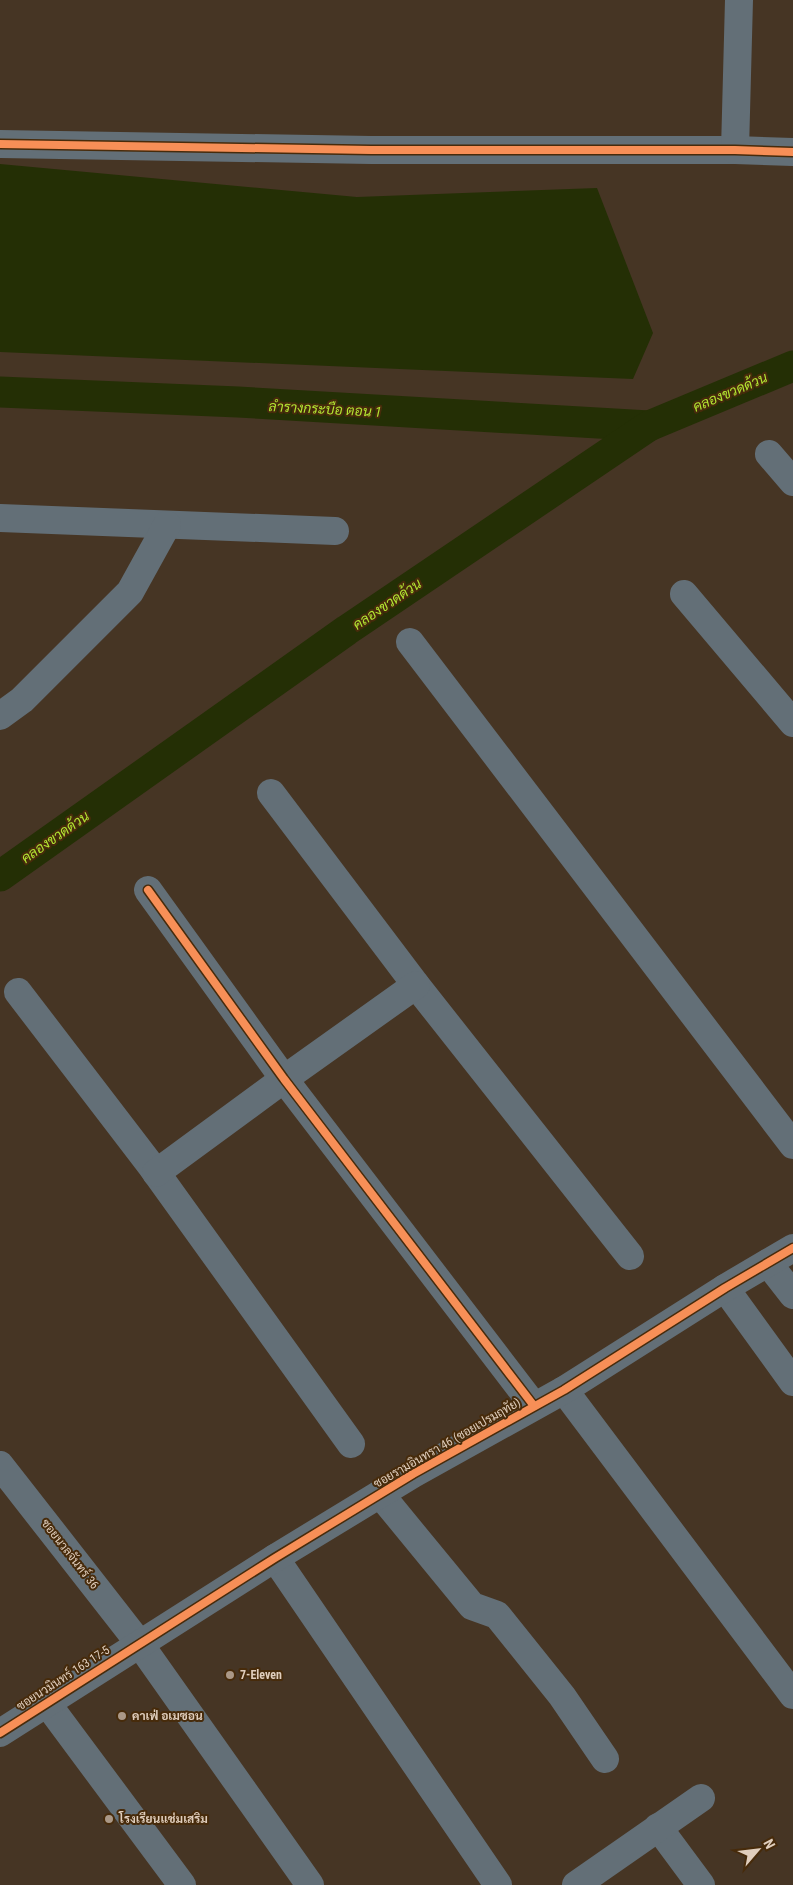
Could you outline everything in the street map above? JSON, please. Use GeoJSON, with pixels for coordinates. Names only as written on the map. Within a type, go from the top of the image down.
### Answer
{"type":"FeatureCollection","features":[{"type":"Feature","properties":{"kind":"street"},"geometry":{"type":"LineString","coordinates":[[735,150],[739,0]]}},
{"type":"Feature","properties":{"kind":"street"},"geometry":{"type":"LineString","coordinates":[[0,144],[371,150],[735,150],[793,152]]}},
{"type":"Feature","properties":{"kind":"street"},"geometry":{"type":"LineString","coordinates":[[769,454],[793,482]]}},
{"type":"Feature","properties":{"kind":"street"},"geometry":{"type":"LineString","coordinates":[[0,518],[335,531]]}},
{"type":"Feature","properties":{"kind":"street"},"geometry":{"type":"LineString","coordinates":[[0,716],[22,700],[130,592],[167,525]]}},
{"type":"Feature","properties":{"kind":"street"},"geometry":{"type":"LineString","coordinates":[[684,594],[793,723]]}},
{"type":"Feature","properties":{"kind":"street"},"geometry":{"type":"LineString","coordinates":[[410,642],[793,1145]]}},
{"type":"Feature","properties":{"kind":"street"},"geometry":{"type":"LineString","coordinates":[[271,793],[416,985],[630,1256]]}},
{"type":"Feature","properties":{"kind":"street"},"geometry":{"type":"LineString","coordinates":[[148,890],[284,1078],[534,1406]]}},
{"type":"Feature","properties":{"kind":"street"},"geometry":{"type":"LineString","coordinates":[[156,1173],[284,1078],[416,985]]}},
{"type":"Feature","properties":{"kind":"street"},"geometry":{"type":"LineString","coordinates":[[18,992],[156,1173],[351,1444]]}},
{"type":"Feature","properties":{"kind":"street","name":"ซอยรามอินทรา 46 (ซอยเปรมฤทัย)"},"geometry":{"type":"LineString","coordinates":[[139,1643],[380,1494],[564,1390],[725,1288],[793,1248]]}},
{"type":"Feature","properties":{"kind":"street"},"geometry":{"type":"LineString","coordinates":[[768,1263],[793,1295]]}},
{"type":"Feature","properties":{"kind":"street"},"geometry":{"type":"LineString","coordinates":[[725,1288],[793,1382]]}},
{"type":"Feature","properties":{"kind":"street"},"geometry":{"type":"LineString","coordinates":[[564,1390],[793,1695]]}},
{"type":"Feature","properties":{"kind":"street","name":"ซอยนวลจันทร์ 36"},"geometry":{"type":"LineString","coordinates":[[0,1465],[139,1643],[310,1885]]}},
{"type":"Feature","properties":{"kind":"street"},"geometry":{"type":"LineString","coordinates":[[380,1494],[472,1606],[497,1615],[562,1696],[606,1759]]}},
{"type":"Feature","properties":{"kind":"street"},"geometry":{"type":"LineString","coordinates":[[275,1558],[498,1885]]}},
{"type":"Feature","properties":{"kind":"street","name":"ซอยนวมินทร์ 163 17-5"},"geometry":{"type":"LineString","coordinates":[[0,1733],[139,1643]]}},
{"type":"Feature","properties":{"kind":"street"},"geometry":{"type":"LineString","coordinates":[[46,1702],[182,1885]]}},
{"type":"Feature","properties":{"kind":"street"},"geometry":{"type":"LineString","coordinates":[[576,1885],[700,1798]]}},
{"type":"Feature","properties":{"kind":"street"},"geometry":{"type":"LineString","coordinates":[[658,1827],[701,1885]]}},
{"type":"Feature","properties":{"kind":"shaded area"},"geometry":{"type":"Polygon","coordinates":[[[0,164],[357,197],[597,188],[653,333],[633,379],[0,352],[0,164]]]}},
{"type":"Feature","properties":{"kind":"waterway","name":"คลองขวดด้วน"},"geometry":{"type":"LineString","coordinates":[[0,876],[347,630],[649,426],[793,366]]}},
{"type":"Feature","properties":{"kind":"waterway","name":"ลำรางกระบือ ตอน 1"},"geometry":{"type":"LineString","coordinates":[[0,392],[238,402],[649,426]]}},
{"type":"Feature","properties":{"kind":"cycle path"},"geometry":{"type":"LineString","coordinates":[[0,144],[371,150],[735,150],[793,152]]}},
{"type":"Feature","properties":{"kind":"cycle path"},"geometry":{"type":"LineString","coordinates":[[148,890],[284,1079],[534,1406]]}},
{"type":"Feature","properties":{"kind":"cycle path"},"geometry":{"type":"LineString","coordinates":[[0,1733],[275,1558],[413,1474],[564,1390],[725,1288],[793,1248]]}},
{"type":"Feature","properties":{"kind":"place","name":"7-Eleven"},"geometry":{"type":"Point","coordinates":[230,1675]}},
{"type":"Feature","properties":{"kind":"place","name":"คาเฟ่ อเมซอน"},"geometry":{"type":"Point","coordinates":[122,1716]}},
{"type":"Feature","properties":{"kind":"place","name":"โรงเรียนแช่มเสริม"},"geometry":{"type":"Point","coordinates":[109,1819]}}]}
